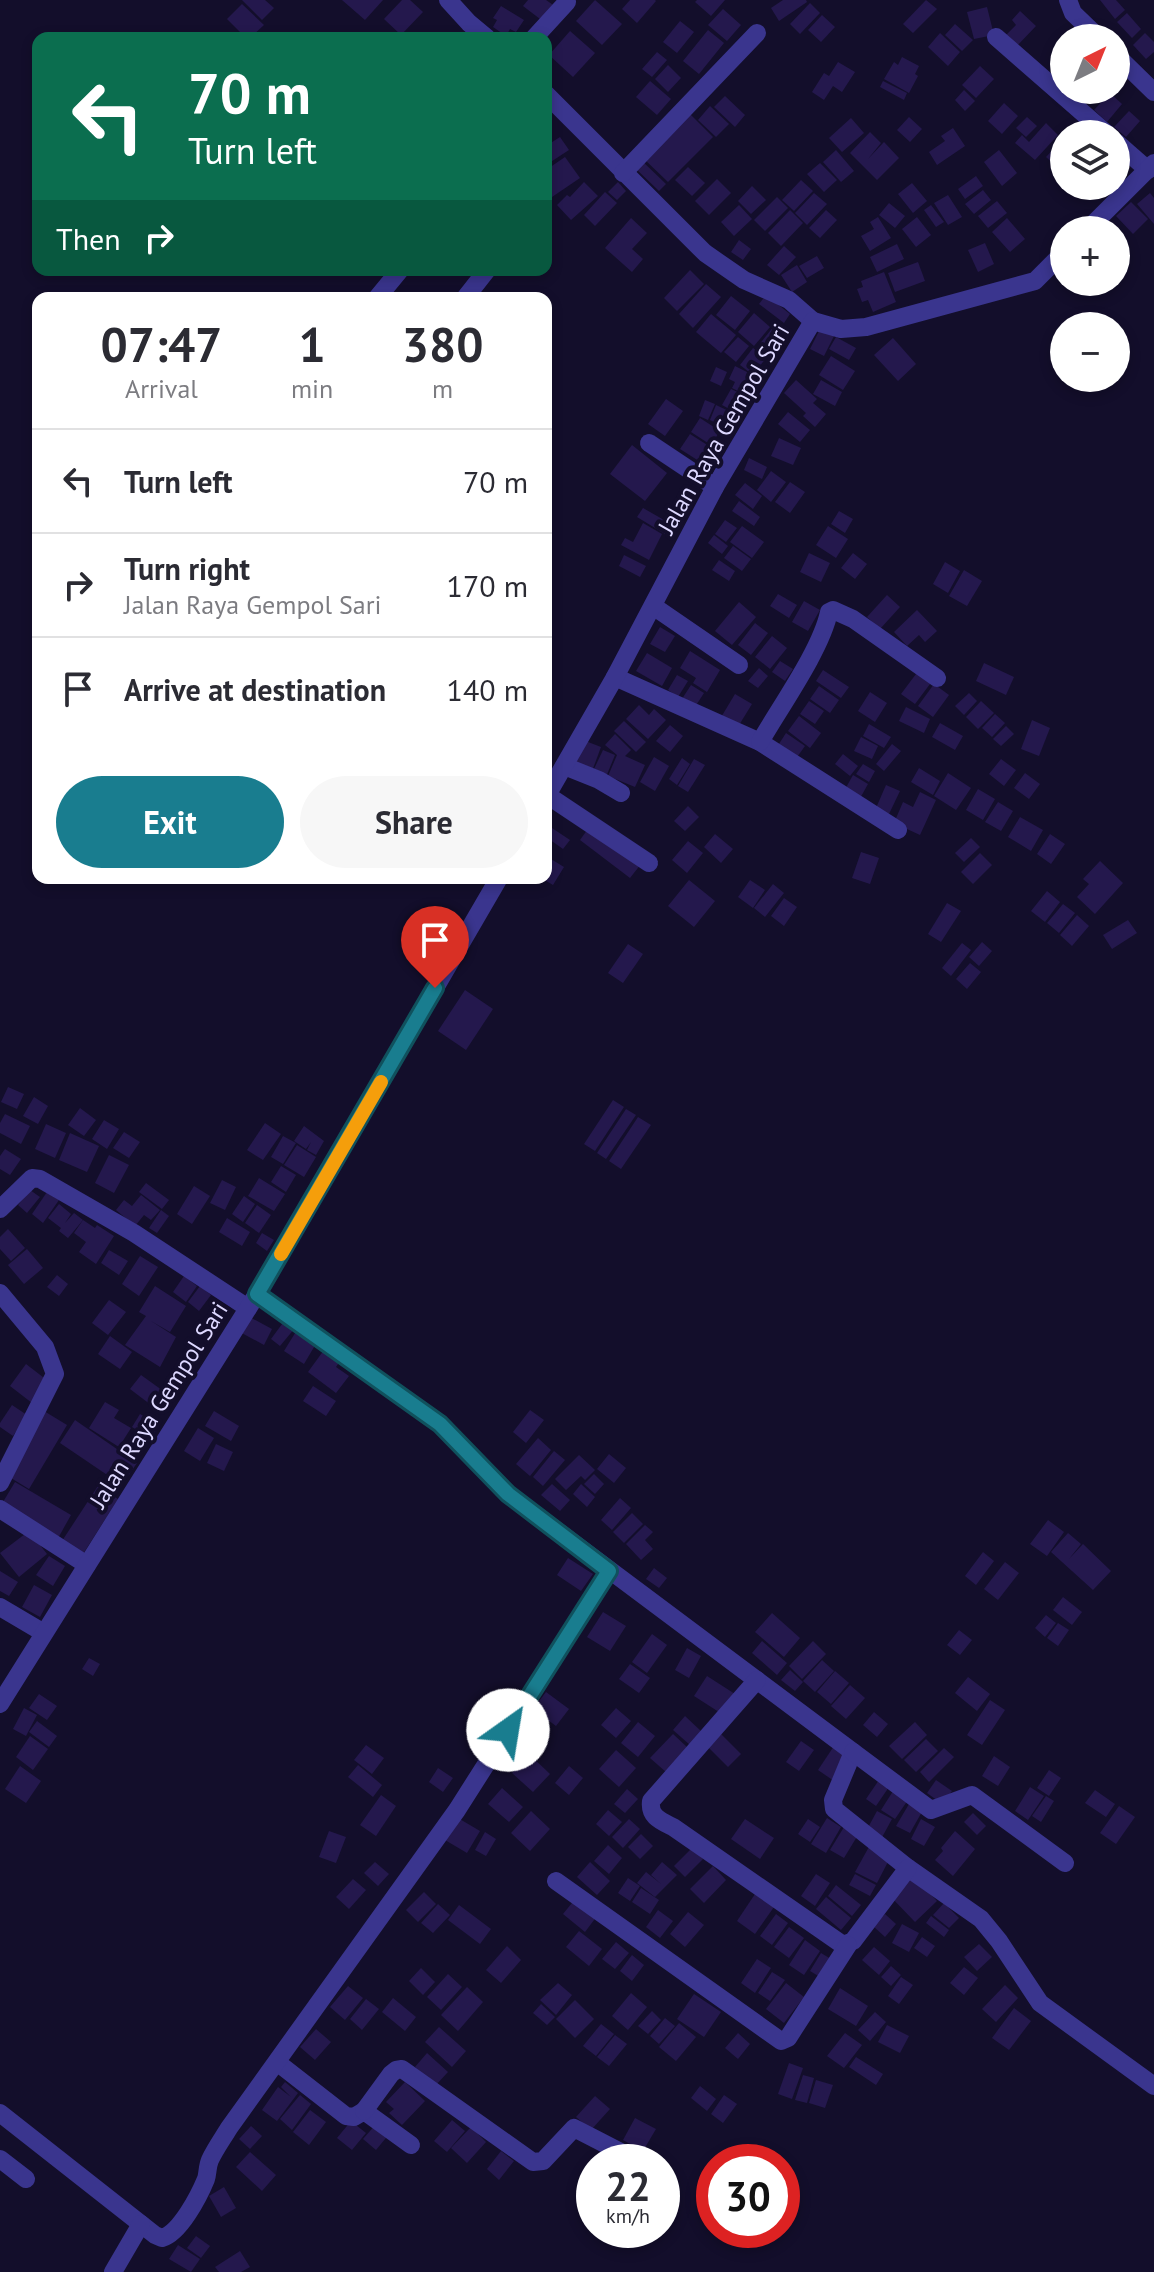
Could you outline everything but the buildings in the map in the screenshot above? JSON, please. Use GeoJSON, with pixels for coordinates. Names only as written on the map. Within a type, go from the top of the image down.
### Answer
{"type":"FeatureCollection","features":[{"type":"Feature","properties":{"kind":"street"},"geometry":{"type":"LineString","coordinates":[[448,0],[480,32]]}},
{"type":"Feature","properties":{"kind":"street"},"geometry":{"type":"LineString","coordinates":[[1068,0],[1073,13],[1084,24]]}},
{"type":"Feature","properties":{"kind":"street"},"geometry":{"type":"LineString","coordinates":[[540,32],[567,2]]}},
{"type":"Feature","properties":{"kind":"street"},"geometry":{"type":"LineString","coordinates":[[623,173],[757,33]]}},
{"type":"Feature","properties":{"kind":"street"},"geometry":{"type":"LineString","coordinates":[[996,37],[1091,120]]}},
{"type":"Feature","properties":{"kind":"street"},"geometry":{"type":"LineString","coordinates":[[1130,69],[1154,92]]}},
{"type":"Feature","properties":{"kind":"street"},"geometry":{"type":"LineString","coordinates":[[552,100],[705,253],[744,280],[789,300],[813,321]]}},
{"type":"Feature","properties":{"kind":"street"},"geometry":{"type":"LineString","coordinates":[[1101,216],[1151,167],[1130,152]]}},
{"type":"Feature","properties":{"kind":"street","name":"Jalan Raya Gempol Sari"},"geometry":{"type":"LineString","coordinates":[[552,787],[615,677],[715,487],[813,321],[841,329],[866,327],[1035,281],[1050,266]]}},
{"type":"Feature","properties":{"kind":"street"},"geometry":{"type":"LineString","coordinates":[[470,292],[482,276]]}},
{"type":"Feature","properties":{"kind":"street"},"geometry":{"type":"LineString","coordinates":[[649,443],[715,487]]}},
{"type":"Feature","properties":{"kind":"street"},"geometry":{"type":"LineString","coordinates":[[653,606],[739,665]]}},
{"type":"Feature","properties":{"kind":"street"},"geometry":{"type":"LineString","coordinates":[[760,742],[801,672],[829,612],[833,610],[853,619],[937,678]]}},
{"type":"Feature","properties":{"kind":"street"},"geometry":{"type":"LineString","coordinates":[[615,677],[760,742],[898,830]]}},
{"type":"Feature","properties":{"kind":"street"},"geometry":{"type":"LineString","coordinates":[[564,766],[621,793]]}},
{"type":"Feature","properties":{"kind":"street"},"geometry":{"type":"LineString","coordinates":[[552,799],[649,863]]}},
{"type":"Feature","properties":{"kind":"street","name":"Jalan Raya Gempol Sari"},"geometry":{"type":"LineString","coordinates":[[0,1704],[252,1301],[495,884]]}},
{"type":"Feature","properties":{"kind":"street"},"geometry":{"type":"LineString","coordinates":[[0,1209],[22,1185],[32,1178],[40,1179],[252,1301],[440,1424],[508,1494],[931,1810],[972,1795],[1065,1863]]}},
{"type":"Feature","properties":{"kind":"street"},"geometry":{"type":"LineString","coordinates":[[0,1293],[45,1347],[55,1374],[0,1483]]}},
{"type":"Feature","properties":{"kind":"street"},"geometry":{"type":"LineString","coordinates":[[0,1509],[87,1565]]}},
{"type":"Feature","properties":{"kind":"street"},"geometry":{"type":"LineString","coordinates":[[0,2113],[141,2224],[166,2238],[182,2223],[207,2176],[209,2161],[229,2128],[457,1810],[609,1571]]}},
{"type":"Feature","properties":{"kind":"street"},"geometry":{"type":"LineString","coordinates":[[0,1607],[44,1633]]}},
{"type":"Feature","properties":{"kind":"street"},"geometry":{"type":"LineString","coordinates":[[757,1680],[651,1801],[650,1809],[654,1817],[673,1827],[838,1943],[848,1945]]}},
{"type":"Feature","properties":{"kind":"street"},"geometry":{"type":"LineString","coordinates":[[853,1752],[833,1800],[834,1809],[908,1868],[981,1919],[1040,2003],[1154,2086]]}},
{"type":"Feature","properties":{"kind":"street"},"geometry":{"type":"LineString","coordinates":[[556,1881],[781,2041],[788,2038],[848,1945],[908,1868]]}},
{"type":"Feature","properties":{"kind":"street"},"geometry":{"type":"LineString","coordinates":[[278,2063],[346,2116],[354,2117],[364,2111],[391,2074],[402,2069],[533,2162],[543,2161],[574,2128],[605,2144]]}},
{"type":"Feature","properties":{"kind":"street"},"geometry":{"type":"LineString","coordinates":[[364,2111],[411,2145]]}},
{"type":"Feature","properties":{"kind":"street"},"geometry":{"type":"LineString","coordinates":[[0,2159],[26,2179]]}},
{"type":"Feature","properties":{"kind":"street"},"geometry":{"type":"LineString","coordinates":[[113,2272],[141,2224]]}},
{"type":"Feature","properties":{"kind":"slow traffic"},"geometry":{"type":"LineString","coordinates":[[281,1254],[381,1082]]}},
{"type":"Feature","properties":{"kind":"route"},"geometry":{"type":"LineString","coordinates":[[435,988],[257,1294],[440,1424],[508,1494],[609,1571],[508,1730]]}}]}
